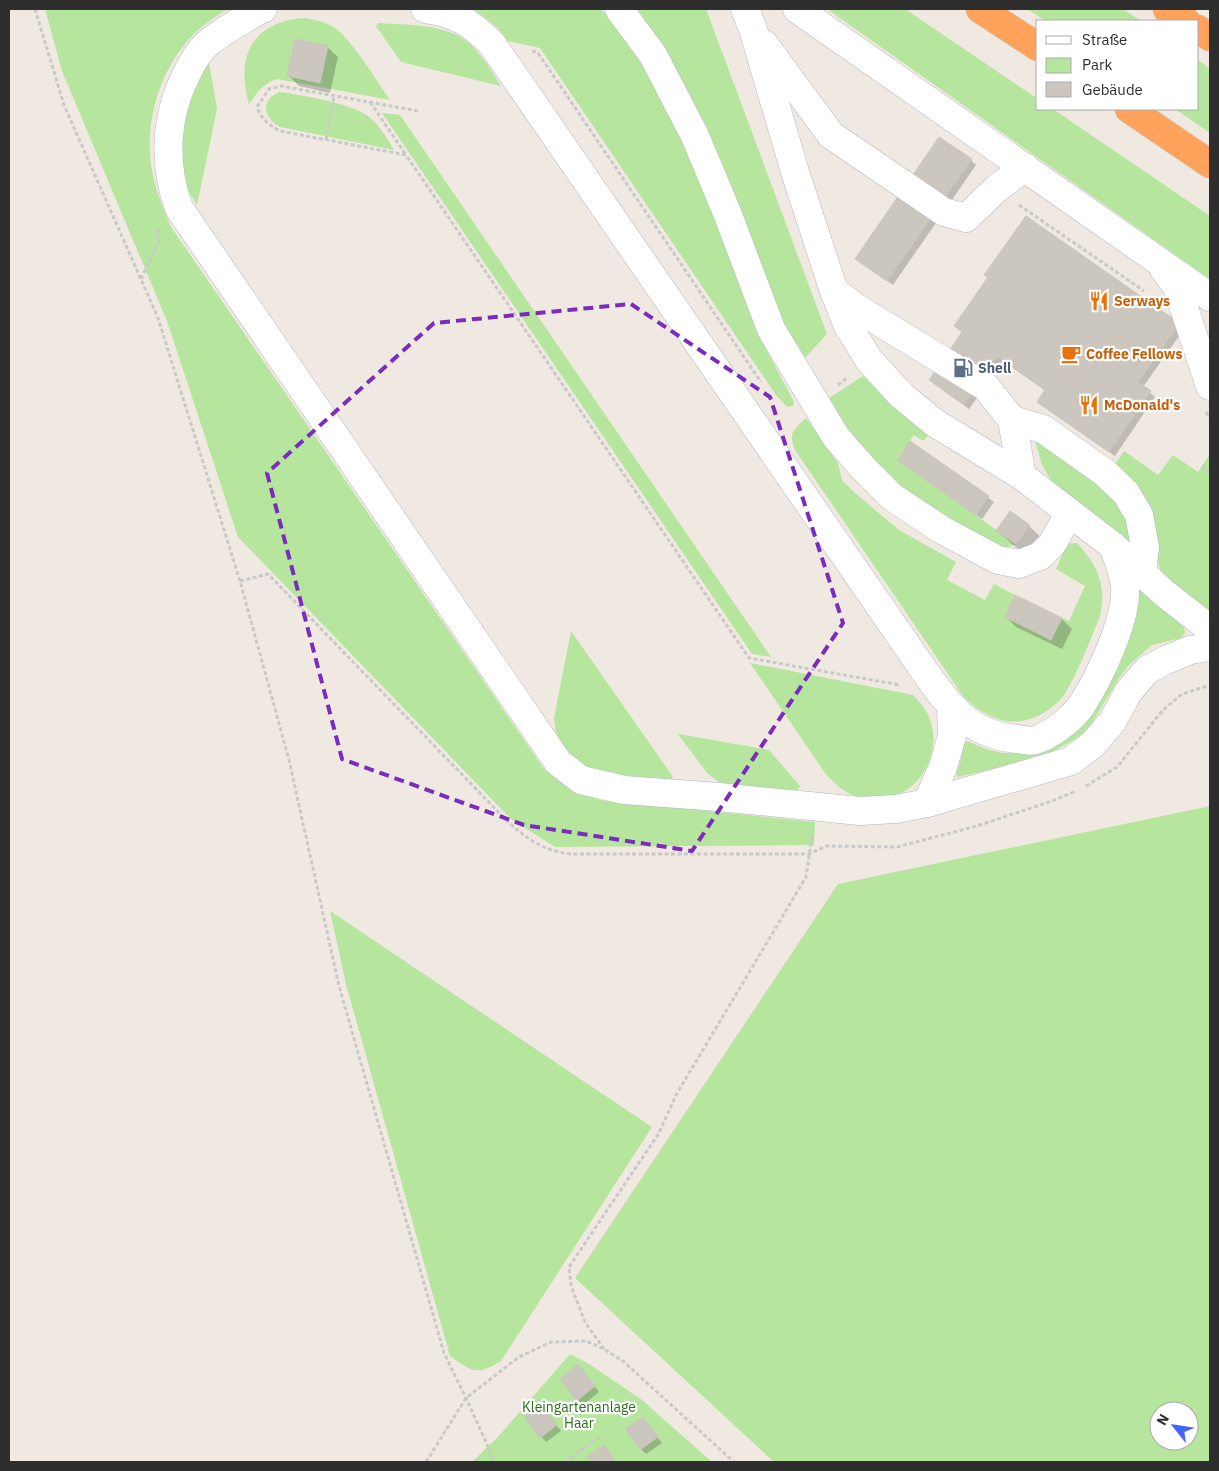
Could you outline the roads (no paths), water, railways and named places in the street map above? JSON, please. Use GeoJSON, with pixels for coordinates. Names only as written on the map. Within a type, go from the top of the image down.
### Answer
{"type":"FeatureCollection","features":[{"type":"Feature","properties":{"kind":"highway"},"geometry":{"type":"LineString","coordinates":[[980,9],[1036,46]]}},
{"type":"Feature","properties":{"kind":"highway"},"geometry":{"type":"LineString","coordinates":[[1167,9],[1184,20]]}},
{"type":"Feature","properties":{"kind":"highway"},"geometry":{"type":"LineString","coordinates":[[1199,30],[1210,38]]}},
{"type":"Feature","properties":{"kind":"highway"},"geometry":{"type":"LineString","coordinates":[[1130,110],[1210,164]]}},
{"type":"Feature","properties":{"kind":"lane"},"geometry":{"type":"LineString","coordinates":[[263,9],[207,44],[191,65],[180,88],[172,112],[168,139],[172,188],[179,208],[558,762],[581,780],[624,790],[860,811],[927,803],[1071,761],[1092,745],[1112,722],[1128,691],[1147,670],[1190,650],[1210,647]]}},
{"type":"Feature","properties":{"kind":"lane"},"geometry":{"type":"LineString","coordinates":[[425,9],[442,11],[460,17],[477,29],[492,44],[932,682],[951,707],[974,726],[999,737],[1034,741],[1057,729],[1080,707],[1098,676],[1113,643],[1123,606],[1125,587],[1122,567],[1112,546]]}},
{"type":"Feature","properties":{"kind":"lane"},"geometry":{"type":"LineString","coordinates":[[618,9],[653,55],[695,136],[728,215],[770,330],[836,437],[852,456],[892,497],[942,530],[998,560],[1019,564],[1040,556],[1052,544],[1069,514]]}},
{"type":"Feature","properties":{"kind":"lane"},"geometry":{"type":"LineString","coordinates":[[797,9],[1210,297]]}},
{"type":"Feature","properties":{"kind":"lane"},"geometry":{"type":"LineString","coordinates":[[749,19],[831,135],[944,212],[966,218],[996,188],[1025,167]]}},
{"type":"Feature","properties":{"kind":"lane"},"geometry":{"type":"LineString","coordinates":[[749,19],[795,172],[834,291],[848,326],[869,360],[902,396],[936,423],[1022,476],[1112,546],[1164,593],[1210,629]]}},
{"type":"Feature","properties":{"kind":"lane"},"geometry":{"type":"LineString","coordinates":[[1158,260],[1178,287],[1207,397]]}},
{"type":"Feature","properties":{"kind":"lane"},"geometry":{"type":"LineString","coordinates":[[834,291],[855,307],[986,387],[1012,420],[1022,476]]}},
{"type":"Feature","properties":{"kind":"lane"},"geometry":{"type":"LineString","coordinates":[[1012,420],[1043,429],[1104,472],[1126,493],[1139,515],[1145,547],[1142,572]]}},
{"type":"Feature","properties":{"kind":"lane"},"geometry":{"type":"LineString","coordinates":[[927,803],[943,767],[952,736],[951,707]]}},
{"type":"Feature","properties":{"kind":"place","name":"Serways"},"geometry":{"type":"Point","coordinates":[1099,301]}},
{"type":"Feature","properties":{"kind":"place","name":"Coffee Fellows"},"geometry":{"type":"Point","coordinates":[1071,354]}},
{"type":"Feature","properties":{"kind":"place","name":"Shell"},"geometry":{"type":"Point","coordinates":[963,368]}},
{"type":"Feature","properties":{"kind":"place","name":"McDonald's"},"geometry":{"type":"Point","coordinates":[1089,405]}},
{"type":"Feature","properties":{"kind":"park label","name":"Kleingartenanlage Haar"},"geometry":{"type":"Point","coordinates":[579,1415]}}]}
